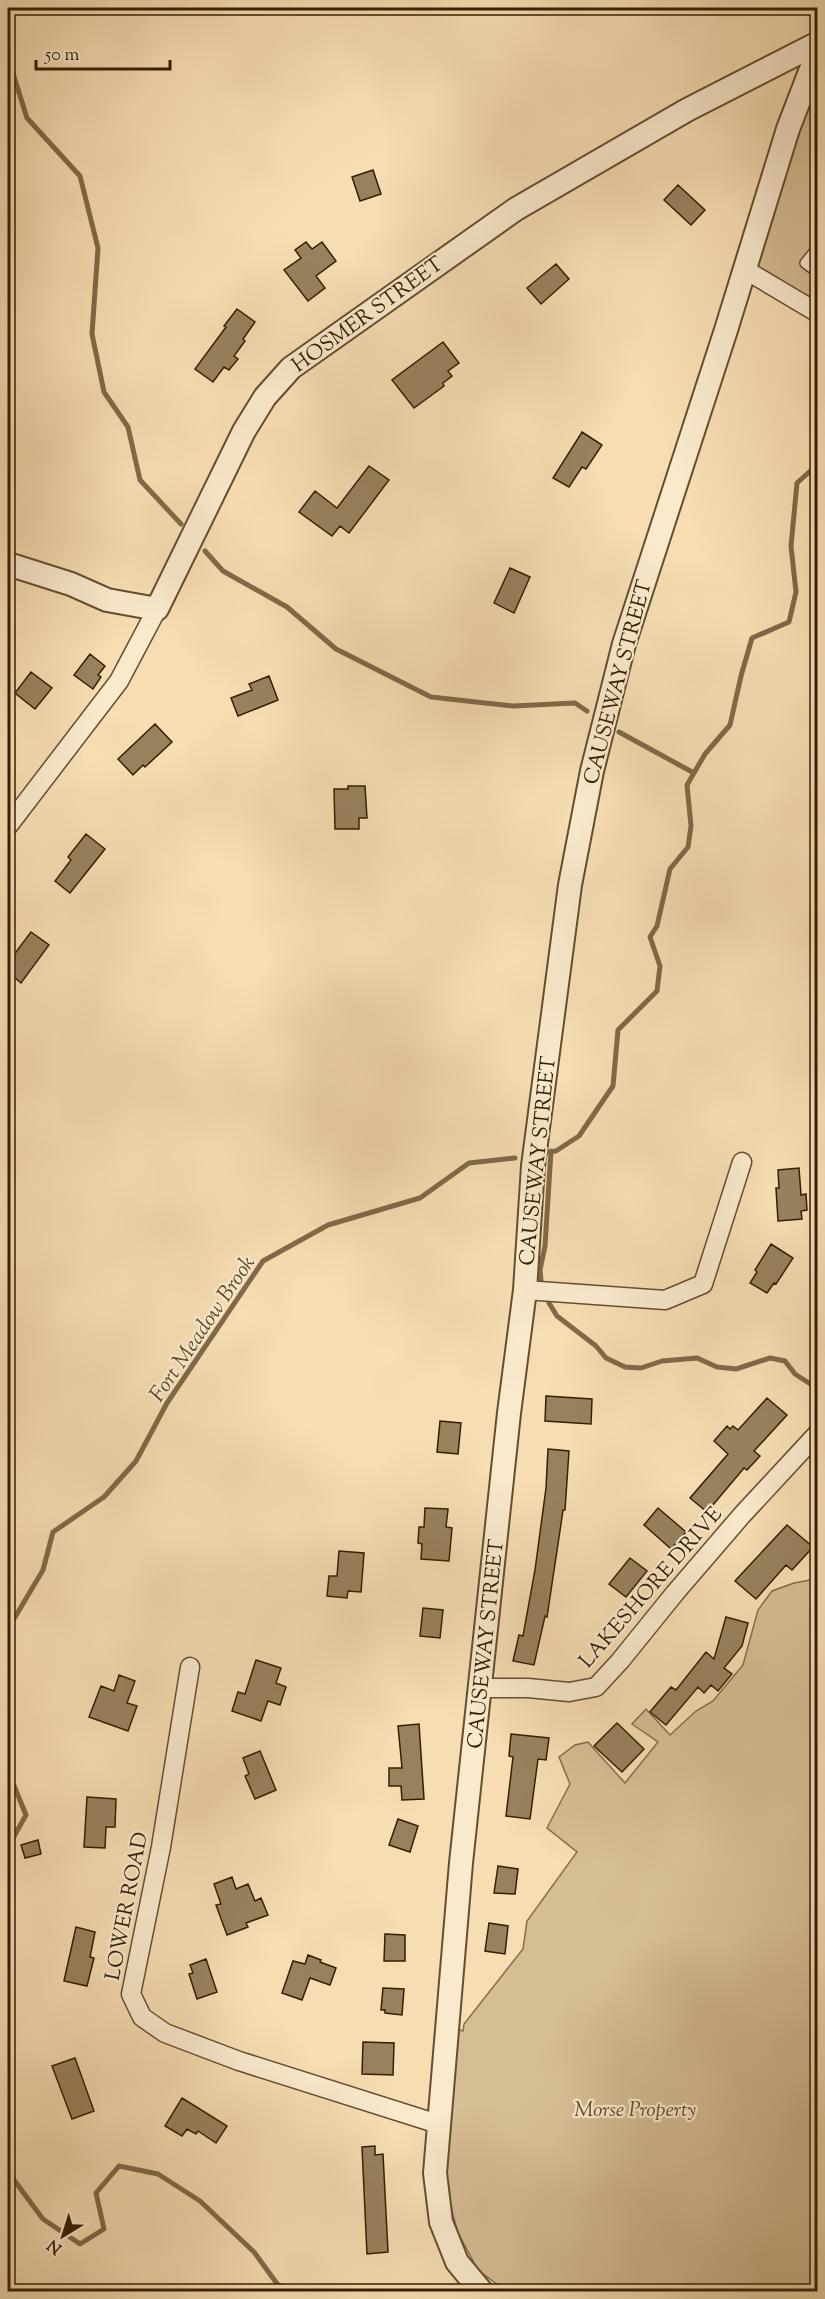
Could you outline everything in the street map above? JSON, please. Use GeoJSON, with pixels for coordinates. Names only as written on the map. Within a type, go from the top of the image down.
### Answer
{"type":"FeatureCollection","features":[{"type":"Feature","properties":{"kind":"street","name":"HOSMER STREET"},"geometry":{"type":"LineString","coordinates":[[8,826],[119,681],[244,431],[264,397],[291,368],[516,209],[687,110],[818,43]]}},
{"type":"Feature","properties":{"kind":"street","name":"CAUSEWAY STREET"},"geometry":{"type":"LineString","coordinates":[[482,2292],[457,2262],[441,2222],[435,2173],[438,2124],[461,1863],[512,1390],[525,1290],[534,1155],[570,885],[592,771],[624,644],[788,129],[818,51]]}},
{"type":"Feature","properties":{"kind":"street"},"geometry":{"type":"LineString","coordinates":[[744,269],[814,305]]}},
{"type":"Feature","properties":{"kind":"street"},"geometry":{"type":"LineString","coordinates":[[8,564],[70,584],[107,600],[157,609]]}},
{"type":"Feature","properties":{"kind":"street"},"geometry":{"type":"LineString","coordinates":[[525,1290],[665,1300],[703,1284],[742,1162]]}},
{"type":"Feature","properties":{"kind":"street","name":"LAKESHORE DRIVE"},"geometry":{"type":"LineString","coordinates":[[480,1688],[528,1688],[569,1692],[596,1687],[742,1515],[818,1433]]}},
{"type":"Feature","properties":{"kind":"street","name":"LOWER ROAD"},"geometry":{"type":"LineString","coordinates":[[190,1668],[161,1847],[131,1994],[142,2017],[165,2033],[239,2061],[438,2124]]}},
{"type":"Feature","properties":{"kind":"lane"},"geometry":{"type":"LineString","coordinates":[[818,247],[805,263],[818,273]]}},
{"type":"Feature","properties":{"kind":"green space"},"geometry":{"type":"Polygon","coordinates":[[[817,51],[817,313],[744,269],[817,51]]]}},
{"type":"Feature","properties":{"kind":"green space","name":"Morse Property"},"geometry":{"type":"Polygon","coordinates":[[[817,1574],[817,2291],[506,2291],[478,2270],[458,2233],[447,2194],[443,2121],[457,2029],[463,2031],[464,2024],[523,1949],[527,1921],[577,1852],[547,1828],[570,1784],[559,1757],[575,1745],[588,1742],[625,1783],[658,1742],[632,1724],[646,1709],[670,1735],[696,1711],[713,1701],[743,1665],[758,1610],[772,1591],[810,1580],[817,1574]]]}},
{"type":"Feature","properties":{"kind":"building"},"geometry":{"type":"Polygon","coordinates":[[[373,170],[381,194],[360,201],[352,177],[373,170]]]}},
{"type":"Feature","properties":{"kind":"building"},"geometry":{"type":"Polygon","coordinates":[[[678,185],[705,210],[691,225],[664,200],[678,185]]]}},
{"type":"Feature","properties":{"kind":"building"},"geometry":{"type":"Polygon","coordinates":[[[306,242],[312,249],[322,242],[336,261],[316,276],[325,288],[308,301],[284,270],[301,258],[295,250],[306,242]]]}},
{"type":"Feature","properties":{"kind":"building"},"geometry":{"type":"Polygon","coordinates":[[[556,264],[569,279],[541,304],[527,288],[556,264]]]}},
{"type":"Feature","properties":{"kind":"building"},"geometry":{"type":"Polygon","coordinates":[[[237,309],[255,322],[234,356],[238,359],[229,370],[224,367],[213,382],[195,369],[237,309]]]}},
{"type":"Feature","properties":{"kind":"building"},"geometry":{"type":"Polygon","coordinates":[[[443,342],[459,363],[448,371],[452,376],[443,383],[444,386],[414,408],[392,380],[443,342]]]}},
{"type":"Feature","properties":{"kind":"building"},"geometry":{"type":"Polygon","coordinates":[[[582,432],[602,445],[586,469],[582,467],[569,487],[553,478],[582,432]]]}},
{"type":"Feature","properties":{"kind":"building"},"geometry":{"type":"Polygon","coordinates":[[[369,466],[389,480],[349,533],[340,526],[332,536],[299,512],[315,491],[337,508],[369,466]]]}},
{"type":"Feature","properties":{"kind":"building"},"geometry":{"type":"Polygon","coordinates":[[[510,568],[530,577],[514,613],[494,603],[510,568]]]}},
{"type":"Feature","properties":{"kind":"building"},"geometry":{"type":"Polygon","coordinates":[[[90,654],[105,666],[98,675],[101,677],[93,689],[74,675],[90,654]]]}},
{"type":"Feature","properties":{"kind":"building"},"geometry":{"type":"Polygon","coordinates":[[[31,672],[52,688],[35,709],[15,693],[31,672]]]}},
{"type":"Feature","properties":{"kind":"building"},"geometry":{"type":"Polygon","coordinates":[[[269,676],[278,700],[238,716],[231,698],[252,690],[249,684],[269,676]]]}},
{"type":"Feature","properties":{"kind":"building"},"geometry":{"type":"Polygon","coordinates":[[[155,724],[172,742],[133,775],[118,759],[155,724]]]}},
{"type":"Feature","properties":{"kind":"building"},"geometry":{"type":"Polygon","coordinates":[[[348,786],[365,786],[367,818],[359,818],[359,829],[335,829],[334,789],[348,789],[348,786]]]}},
{"type":"Feature","properties":{"kind":"building"},"geometry":{"type":"Polygon","coordinates":[[[86,834],[105,849],[70,893],[55,881],[71,860],[68,857],[86,834]]]}},
{"type":"Feature","properties":{"kind":"building"},"geometry":{"type":"Polygon","coordinates":[[[31,932],[49,945],[21,983],[8,972],[8,968],[15,957],[13,956],[31,932]]]}},
{"type":"Feature","properties":{"kind":"building"},"geometry":{"type":"Polygon","coordinates":[[[799,1168],[801,1195],[806,1194],[807,1210],[801,1211],[802,1219],[778,1221],[776,1188],[779,1188],[778,1170],[799,1168]]]}},
{"type":"Feature","properties":{"kind":"building"},"geometry":{"type":"Polygon","coordinates":[[[771,1244],[793,1258],[776,1284],[774,1283],[767,1293],[750,1283],[771,1244]]]}},
{"type":"Feature","properties":{"kind":"building"},"geometry":{"type":"Polygon","coordinates":[[[546,1396],[592,1399],[591,1424],[545,1421],[546,1396]]]}},
{"type":"Feature","properties":{"kind":"building"},"geometry":{"type":"Polygon","coordinates":[[[767,1398],[787,1415],[754,1451],[760,1456],[747,1470],[744,1468],[707,1512],[690,1498],[728,1454],[714,1441],[727,1426],[730,1429],[733,1426],[738,1430],[767,1398]]]}},
{"type":"Feature","properties":{"kind":"building"},"geometry":{"type":"Polygon","coordinates":[[[440,1421],[461,1423],[458,1454],[437,1452],[440,1421]]]}},
{"type":"Feature","properties":{"kind":"building"},"geometry":{"type":"Polygon","coordinates":[[[548,1449],[569,1451],[565,1510],[563,1510],[547,1617],[545,1616],[534,1665],[513,1661],[519,1635],[523,1636],[535,1570],[546,1488],[548,1449]]]}},
{"type":"Feature","properties":{"kind":"building"},"geometry":{"type":"Polygon","coordinates":[[[425,1508],[448,1509],[446,1527],[452,1528],[449,1561],[421,1559],[422,1544],[418,1543],[419,1527],[424,1527],[425,1508]]]}},
{"type":"Feature","properties":{"kind":"building"},"geometry":{"type":"Polygon","coordinates":[[[658,1508],[686,1532],[671,1549],[644,1525],[658,1508]]]}},
{"type":"Feature","properties":{"kind":"building"},"geometry":{"type":"Polygon","coordinates":[[[787,1525],[813,1547],[792,1570],[786,1565],[756,1599],[735,1581],[787,1525]]]}},
{"type":"Feature","properties":{"kind":"building"},"geometry":{"type":"Polygon","coordinates":[[[339,1551],[364,1553],[361,1592],[348,1591],[347,1598],[327,1596],[329,1576],[337,1576],[339,1551]]]}},
{"type":"Feature","properties":{"kind":"building"},"geometry":{"type":"Polygon","coordinates":[[[630,1558],[647,1571],[626,1597],[609,1584],[630,1558]]]}},
{"type":"Feature","properties":{"kind":"building"},"geometry":{"type":"Polygon","coordinates":[[[423,1608],[443,1610],[440,1638],[420,1636],[423,1608]]]}},
{"type":"Feature","properties":{"kind":"building"},"geometry":{"type":"Polygon","coordinates":[[[726,1617],[748,1623],[742,1646],[724,1668],[732,1674],[718,1691],[711,1685],[704,1693],[698,1687],[666,1725],[650,1712],[671,1687],[676,1690],[706,1652],[714,1659],[726,1617]]]}},
{"type":"Feature","properties":{"kind":"building"},"geometry":{"type":"Polygon","coordinates":[[[256,1660],[281,1668],[276,1683],[286,1687],[280,1705],[268,1701],[261,1721],[232,1711],[238,1692],[245,1694],[256,1660]]]}},
{"type":"Feature","properties":{"kind":"building"},"geometry":{"type":"Polygon","coordinates":[[[119,1675],[135,1681],[127,1703],[137,1706],[128,1731],[89,1717],[101,1686],[114,1691],[119,1675]]]}},
{"type":"Feature","properties":{"kind":"building"},"geometry":{"type":"Polygon","coordinates":[[[617,1723],[644,1749],[622,1772],[594,1746],[617,1723]]]}},
{"type":"Feature","properties":{"kind":"building"},"geometry":{"type":"Polygon","coordinates":[[[419,1724],[424,1799],[402,1800],[401,1786],[389,1786],[389,1768],[402,1768],[398,1726],[419,1724]]]}},
{"type":"Feature","properties":{"kind":"building"},"geometry":{"type":"Polygon","coordinates":[[[511,1734],[549,1738],[546,1760],[538,1759],[530,1819],[506,1816],[513,1757],[509,1756],[511,1734]]]}},
{"type":"Feature","properties":{"kind":"building"},"geometry":{"type":"Polygon","coordinates":[[[260,1751],[276,1790],[255,1799],[245,1776],[249,1774],[243,1758],[260,1751]]]}},
{"type":"Feature","properties":{"kind":"building"},"geometry":{"type":"Polygon","coordinates":[[[87,1797],[116,1799],[115,1827],[106,1827],[105,1848],[84,1847],[87,1797]]]}},
{"type":"Feature","properties":{"kind":"building"},"geometry":{"type":"Polygon","coordinates":[[[398,1819],[418,1826],[410,1852],[389,1845],[398,1819]]]}},
{"type":"Feature","properties":{"kind":"building"},"geometry":{"type":"Polygon","coordinates":[[[38,1840],[41,1854],[25,1858],[21,1845],[38,1840]]]}},
{"type":"Feature","properties":{"kind":"building"},"geometry":{"type":"Polygon","coordinates":[[[498,1866],[518,1869],[515,1894],[494,1893],[498,1866]]]}},
{"type":"Feature","properties":{"kind":"building"},"geometry":{"type":"Polygon","coordinates":[[[232,1877],[236,1889],[248,1884],[255,1901],[261,1898],[268,1915],[246,1923],[248,1927],[227,1935],[216,1905],[221,1904],[214,1884],[232,1877]]]}},
{"type":"Feature","properties":{"kind":"building"},"geometry":{"type":"Polygon","coordinates":[[[489,1923],[508,1926],[505,1954],[485,1951],[489,1923]]]}},
{"type":"Feature","properties":{"kind":"building"},"geometry":{"type":"Polygon","coordinates":[[[76,1927],[95,1932],[90,1957],[94,1958],[87,1986],[64,1981],[76,1927]]]}},
{"type":"Feature","properties":{"kind":"building"},"geometry":{"type":"Polygon","coordinates":[[[385,1934],[405,1935],[405,1961],[384,1961],[385,1934]]]}},
{"type":"Feature","properties":{"kind":"building"},"geometry":{"type":"Polygon","coordinates":[[[308,1955],[336,1968],[330,1985],[310,1978],[302,2000],[282,1993],[293,1961],[305,1964],[308,1955]]]}},
{"type":"Feature","properties":{"kind":"building"},"geometry":{"type":"Polygon","coordinates":[[[206,1959],[217,1992],[197,1999],[189,1974],[193,1973],[190,1965],[206,1959]]]}},
{"type":"Feature","properties":{"kind":"building"},"geometry":{"type":"Polygon","coordinates":[[[383,1988],[404,1989],[402,2015],[385,2013],[385,2010],[381,2010],[383,1988]]]}},
{"type":"Feature","properties":{"kind":"building"},"geometry":{"type":"Polygon","coordinates":[[[363,2042],[394,2043],[393,2075],[362,2074],[363,2042]]]}},
{"type":"Feature","properties":{"kind":"building"},"geometry":{"type":"Polygon","coordinates":[[[75,2058],[94,2111],[72,2119],[52,2066],[75,2058]]]}},
{"type":"Feature","properties":{"kind":"building"},"geometry":{"type":"Polygon","coordinates":[[[182,2098],[227,2126],[216,2143],[198,2131],[196,2134],[187,2129],[182,2136],[165,2126],[182,2098]]]}},
{"type":"Feature","properties":{"kind":"building"},"geometry":{"type":"Polygon","coordinates":[[[375,2146],[375,2155],[383,2154],[388,2252],[367,2254],[362,2147],[375,2146]]]}},
{"type":"Feature","properties":{"kind":"waterway"},"geometry":{"type":"LineString","coordinates":[[8,64],[11,67],[27,118],[80,176],[98,248],[92,334],[104,392],[128,427],[140,480],[181,524]]}},
{"type":"Feature","properties":{"kind":"waterway","name":"Fort Meadow Brook"},"geometry":{"type":"LineString","coordinates":[[548,1152],[556,1151],[579,1136],[613,1086],[618,1030],[657,991],[660,966],[650,937],[657,926],[670,869],[688,847],[691,826],[687,785],[705,754],[730,725],[752,638],[789,622],[796,592],[791,546],[797,483],[818,464]]}},
{"type":"Feature","properties":{"kind":"waterway"},"geometry":{"type":"LineString","coordinates":[[205,551],[223,571],[287,607],[336,649],[431,697],[513,706],[575,703],[587,711]]}},
{"type":"Feature","properties":{"kind":"waterway"},"geometry":{"type":"LineString","coordinates":[[619,732],[694,773]]}},
{"type":"Feature","properties":{"kind":"waterway"},"geometry":{"type":"LineString","coordinates":[[541,1281],[540,1270],[545,1246],[551,1151]]}},
{"type":"Feature","properties":{"kind":"waterway","name":"Fort Meadow Brook"},"geometry":{"type":"LineString","coordinates":[[8,1629],[43,1570],[53,1532],[104,1497],[136,1461],[167,1403],[263,1261],[328,1225],[420,1198],[469,1163],[515,1158]]}},
{"type":"Feature","properties":{"kind":"waterway"},"geometry":{"type":"LineString","coordinates":[[549,1303],[557,1316],[596,1346],[606,1358],[625,1367],[641,1368],[662,1361],[697,1358],[717,1367],[736,1369],[770,1358],[785,1361],[795,1374],[812,1385],[818,1385]]}},
{"type":"Feature","properties":{"kind":"waterway","name":"Fort Meadow Brook"},"geometry":{"type":"LineString","coordinates":[[8,1771],[26,1815],[8,1847]]}},
{"type":"Feature","properties":{"kind":"waterway","name":"Fort Meadow Brook"},"geometry":{"type":"LineString","coordinates":[[8,2172],[43,2219],[80,2244],[104,2229],[96,2193],[119,2166],[158,2174],[200,2201],[254,2252],[278,2285],[307,2292]]}}]}
